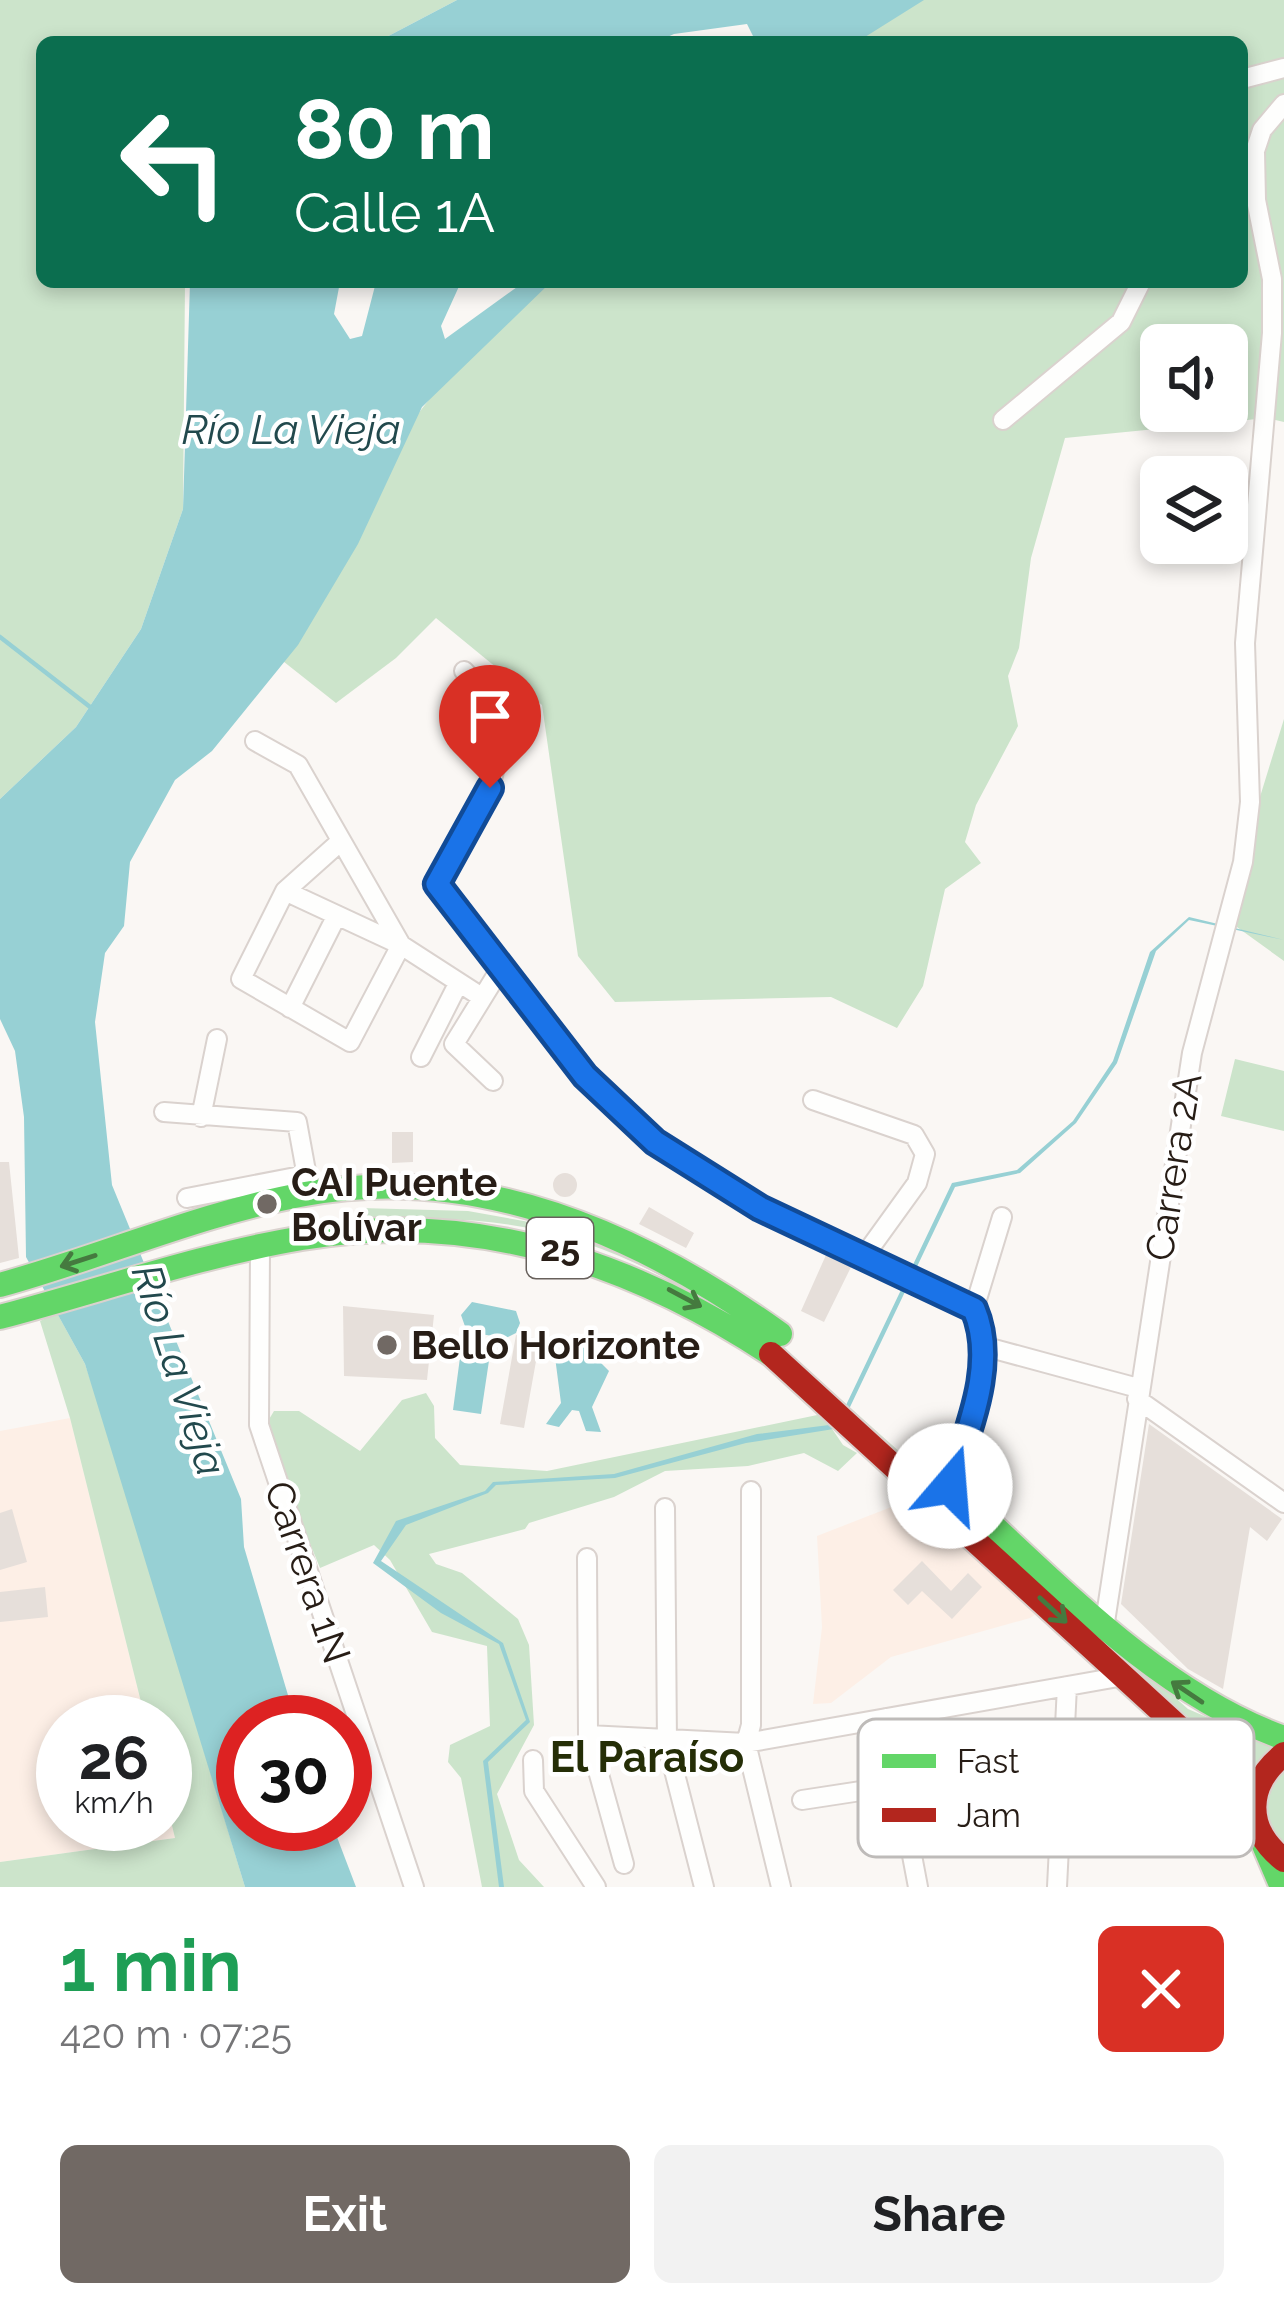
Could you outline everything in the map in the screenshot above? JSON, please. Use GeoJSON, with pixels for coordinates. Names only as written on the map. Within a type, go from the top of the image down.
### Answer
{"type":"FeatureCollection","features":[{"type":"Feature","properties":{"kind":"main road","name":"25"},"geometry":{"type":"LineString","coordinates":[[9,1283],[308,1184],[528,1206],[627,1239],[735,1299],[1170,1719]]}},
{"type":"Feature","properties":{"kind":"main road"},"geometry":{"type":"LineString","coordinates":[[245,1252],[263,1231],[302,1216],[308,1184]]}},
{"type":"Feature","properties":{"kind":"main road"},"geometry":{"type":"LineString","coordinates":[[325,1235],[331,1216],[344,1205],[374,1203],[394,1189]]}},
{"type":"Feature","properties":{"kind":"main road","name":"25"},"geometry":{"type":"LineString","coordinates":[[12,1313],[325,1235],[388,1229],[463,1231],[531,1241],[662,1286],[722,1319],[838,1399]]}},
{"type":"Feature","properties":{"kind":"main road","name":"25"},"geometry":{"type":"LineString","coordinates":[[859,1418],[950,1486],[1176,1686],[1234,1719]]}},
{"type":"Feature","properties":{"kind":"main road","name":"25"},"geometry":{"type":"LineString","coordinates":[[1254,1727],[1284,1738]]}},
{"type":"Feature","properties":{"kind":"main road"},"geometry":{"type":"LineString","coordinates":[[1254,1794],[1256,1784],[1284,1754]]}},
{"type":"Feature","properties":{"kind":"main road"},"geometry":{"type":"LineString","coordinates":[[1254,1818],[1282,1887]]}},
{"type":"Feature","properties":{"kind":"main road","name":"25"},"geometry":{"type":"LineString","coordinates":[[1254,1828],[1284,1860]]}},
{"type":"Feature","properties":{"kind":"street"},"geometry":{"type":"LineString","coordinates":[[1248,77],[1284,68]]}},
{"type":"Feature","properties":{"kind":"street","name":"Carrera 2A"},"geometry":{"type":"LineString","coordinates":[[1105,1622],[1192,1053],[1231,901],[1250,802],[1245,643],[1272,334],[1272,279],[1256,200],[1255,151],[1262,130],[1284,104]]}},
{"type":"Feature","properties":{"kind":"street"},"geometry":{"type":"LineString","coordinates":[[1003,420],[1121,322],[1139,288]]}},
{"type":"Feature","properties":{"kind":"street"},"geometry":{"type":"LineString","coordinates":[[464,671],[507,717],[506,733],[490,788],[437,884],[450,907],[485,944],[499,971],[609,1103],[655,1142],[760,1208],[974,1309]]}},
{"type":"Feature","properties":{"kind":"street"},"geometry":{"type":"LineString","coordinates":[[255,741],[298,765],[401,945]]}},
{"type":"Feature","properties":{"kind":"street"},"geometry":{"type":"LineString","coordinates":[[341,841],[285,891],[241,979],[350,1042],[401,945]]}},
{"type":"Feature","properties":{"kind":"street"},"geometry":{"type":"LineString","coordinates":[[285,891],[401,945],[480,996]]}},
{"type":"Feature","properties":{"kind":"street"},"geometry":{"type":"LineString","coordinates":[[290,1008],[337,915]]}},
{"type":"Feature","properties":{"kind":"street"},"geometry":{"type":"LineString","coordinates":[[493,1081],[454,1044],[499,971]]}},
{"type":"Feature","properties":{"kind":"street"},"geometry":{"type":"LineString","coordinates":[[422,1057],[458,984]]}},
{"type":"Feature","properties":{"kind":"street"},"geometry":{"type":"LineString","coordinates":[[201,1117],[218,1039]]}},
{"type":"Feature","properties":{"kind":"street"},"geometry":{"type":"LineString","coordinates":[[813,1100],[914,1135],[926,1154],[917,1183],[865,1255]]}},
{"type":"Feature","properties":{"kind":"street"},"geometry":{"type":"LineString","coordinates":[[164,1112],[297,1122],[308,1184],[187,1198]]}},
{"type":"Feature","properties":{"kind":"street"},"geometry":{"type":"LineString","coordinates":[[950,1486],[979,1395],[983,1346],[974,1309],[1002,1217]]}},
{"type":"Feature","properties":{"kind":"street","name":"Carrera 1N"},"geometry":{"type":"LineString","coordinates":[[245,1252],[259,1425],[414,1887]]}},
{"type":"Feature","properties":{"kind":"street"},"geometry":{"type":"LineString","coordinates":[[983,1346],[1137,1393],[1284,1503]]}},
{"type":"Feature","properties":{"kind":"street"},"geometry":{"type":"LineString","coordinates":[[751,1491],[751,1725],[746,1743],[782,1887]]}},
{"type":"Feature","properties":{"kind":"street"},"geometry":{"type":"LineString","coordinates":[[665,1508],[667,1743],[704,1887]]}},
{"type":"Feature","properties":{"kind":"street"},"geometry":{"type":"LineString","coordinates":[[587,1558],[588,1736],[625,1864]]}},
{"type":"Feature","properties":{"kind":"street"},"geometry":{"type":"LineString","coordinates":[[880,1719],[1124,1676]]}},
{"type":"Feature","properties":{"kind":"street"},"geometry":{"type":"LineString","coordinates":[[1065,1719],[1066,1686]]}},
{"type":"Feature","properties":{"kind":"street"},"geometry":{"type":"LineString","coordinates":[[588,1736],[746,1743],[858,1723]]}},
{"type":"Feature","properties":{"kind":"street"},"geometry":{"type":"LineString","coordinates":[[533,1760],[533,1791],[596,1887]]}},
{"type":"Feature","properties":{"kind":"street"},"geometry":{"type":"LineString","coordinates":[[802,1800],[858,1791]]}},
{"type":"Feature","properties":{"kind":"street"},"geometry":{"type":"LineString","coordinates":[[913,1857],[918,1887]]}},
{"type":"Feature","properties":{"kind":"street"},"geometry":{"type":"LineString","coordinates":[[1057,1887],[1058,1857]]}},
{"type":"Feature","properties":{"kind":"shaded area"},"geometry":{"type":"Polygon","coordinates":[[[70,1418],[139,1695],[36,1695],[36,1851],[80,1851],[0,1862],[0,1431],[70,1418]]]}},
{"type":"Feature","properties":{"kind":"shaded area"},"geometry":{"type":"Polygon","coordinates":[[[922,1495],[1044,1609],[1030,1618],[891,1657],[831,1703],[813,1704],[822,1627],[817,1536],[922,1495]]]}},
{"type":"Feature","properties":{"kind":"green space"},"geometry":{"type":"Polygon","coordinates":[[[0,0],[457,0],[388,36],[36,36],[36,288],[185,288],[183,509],[141,629],[76,727],[0,799],[0,0]]]}},
{"type":"Feature","properties":{"kind":"green space"},"geometry":{"type":"Polygon","coordinates":[[[889,0],[1284,0],[1284,422],[1248,420],[1248,324],[1140,324],[1140,431],[1065,438],[1031,558],[1019,648],[1008,676],[1018,726],[976,805],[965,842],[981,863],[945,889],[923,986],[897,1028],[831,997],[615,1002],[578,956],[542,705],[436,618],[396,658],[336,703],[274,654],[380,463],[482,331],[537,288],[1248,288],[1248,36],[847,36],[889,0]]]}},
{"type":"Feature","properties":{"kind":"green space"},"geometry":{"type":"Polygon","coordinates":[[[1284,719],[1284,961],[1223,917],[1284,719]]]}},
{"type":"Feature","properties":{"kind":"green space"},"geometry":{"type":"Polygon","coordinates":[[[1235,1059],[1284,1071],[1284,1131],[1221,1116],[1235,1059]]]}},
{"type":"Feature","properties":{"kind":"green space"},"geometry":{"type":"Polygon","coordinates":[[[361,1208],[468,1211],[535,1223],[627,1252],[700,1289],[799,1362],[1188,1709],[1211,1719],[1191,1719],[1172,1704],[839,1404],[720,1311],[659,1274],[593,1246],[524,1227],[448,1220],[366,1225],[357,1215],[361,1208]]]}},
{"type":"Feature","properties":{"kind":"green space"},"geometry":{"type":"Polygon","coordinates":[[[57,1313],[85,1364],[187,1695],[139,1695],[70,1418],[40,1321],[57,1313]]]}},
{"type":"Feature","properties":{"kind":"green space"},"geometry":{"type":"Polygon","coordinates":[[[426,1393],[434,1406],[435,1438],[460,1465],[547,1471],[822,1414],[843,1445],[857,1453],[838,1471],[804,1453],[748,1466],[665,1471],[614,1497],[529,1523],[525,1529],[429,1554],[436,1564],[462,1573],[518,1619],[529,1645],[534,1725],[497,1794],[519,1860],[544,1887],[482,1887],[461,1778],[448,1762],[450,1745],[490,1726],[487,1646],[432,1632],[390,1560],[374,1545],[320,1568],[282,1475],[268,1421],[274,1411],[299,1411],[360,1451],[402,1400],[426,1393]]]}},
{"type":"Feature","properties":{"kind":"green space"},"geometry":{"type":"Polygon","coordinates":[[[192,1711],[216,1791],[216,1851],[234,1851],[245,1887],[0,1887],[0,1862],[80,1851],[192,1851],[192,1711]]]}},
{"type":"Feature","properties":{"kind":"green space"},"geometry":{"type":"Polygon","coordinates":[[[1254,1737],[1274,1746],[1254,1769],[1254,1737]]]}},
{"type":"Feature","properties":{"kind":"green space"},"geometry":{"type":"Polygon","coordinates":[[[1284,1754],[1284,1860],[1257,1831],[1284,1754]]]}},
{"type":"Feature","properties":{"kind":"water"},"geometry":{"type":"Polygon","coordinates":[[[457,0],[924,0],[867,36],[753,36],[747,24],[670,36],[388,36],[457,0]]]}},
{"type":"Feature","properties":{"kind":"water","name":"Río La Vieja"},"geometry":{"type":"Polygon","coordinates":[[[190,288],[339,288],[334,314],[350,339],[362,336],[374,288],[458,288],[441,326],[445,339],[516,288],[545,288],[422,407],[358,544],[298,645],[212,751],[175,780],[130,862],[124,926],[105,953],[95,1022],[112,1185],[241,1499],[244,1547],[288,1695],[216,1695],[216,1792],[192,1714],[192,1695],[186,1695],[85,1364],[26,1257],[24,1117],[15,1051],[0,1019],[0,799],[76,727],[141,629],[183,509],[190,288]]]}},
{"type":"Feature","properties":{"kind":"water"},"geometry":{"type":"Polygon","coordinates":[[[1189,917],[1284,940],[1189,920],[1156,951],[1117,1063],[1076,1123],[1020,1173],[955,1187],[840,1428],[746,1443],[615,1478],[496,1485],[488,1493],[406,1525],[381,1561],[503,1643],[530,1722],[488,1762],[504,1887],[499,1887],[483,1761],[526,1720],[499,1644],[441,1613],[373,1563],[396,1521],[485,1491],[493,1482],[614,1474],[757,1434],[837,1424],[952,1183],[1017,1170],[1073,1121],[1113,1061],[1150,952],[1189,917]]]}},
{"type":"Feature","properties":{"kind":"water"},"geometry":{"type":"Polygon","coordinates":[[[472,1302],[516,1311],[520,1323],[516,1333],[506,1338],[467,1332],[461,1315],[472,1302]]]}},
{"type":"Feature","properties":{"kind":"water"},"geometry":{"type":"Polygon","coordinates":[[[585,1347],[609,1371],[592,1407],[601,1432],[586,1431],[579,1411],[572,1410],[559,1427],[546,1424],[561,1403],[555,1357],[585,1347]]]}},
{"type":"Feature","properties":{"kind":"water"},"geometry":{"type":"Polygon","coordinates":[[[461,1350],[490,1354],[481,1414],[453,1410],[461,1350]]]}},
{"type":"Feature","properties":{"kind":"water","name":"Río La Vieja"},"geometry":{"type":"Polygon","coordinates":[[[234,1851],[342,1851],[356,1887],[245,1887],[234,1851]]]}},
{"type":"Feature","properties":{"kind":"building"},"geometry":{"type":"Polygon","coordinates":[[[392,1132],[413,1132],[413,1162],[392,1163],[392,1132]]]}},
{"type":"Feature","properties":{"kind":"building"},"geometry":{"type":"Polygon","coordinates":[[[0,1162],[9,1162],[19,1258],[0,1263],[0,1162]]]}},
{"type":"Feature","properties":{"kind":"building"},"geometry":{"type":"Polygon","coordinates":[[[565,1173],[577,1185],[565,1197],[553,1185],[565,1173]]]}},
{"type":"Feature","properties":{"kind":"building"},"geometry":{"type":"Polygon","coordinates":[[[649,1207],[694,1233],[686,1248],[639,1224],[649,1207]]]}},
{"type":"Feature","properties":{"kind":"building"},"geometry":{"type":"Polygon","coordinates":[[[826,1255],[851,1267],[824,1322],[801,1311],[826,1255]]]}},
{"type":"Feature","properties":{"kind":"building","name":"Bello Horizonte"},"geometry":{"type":"Polygon","coordinates":[[[343,1306],[434,1315],[427,1380],[344,1376],[343,1306]]]}},
{"type":"Feature","properties":{"kind":"building"},"geometry":{"type":"Polygon","coordinates":[[[516,1335],[540,1339],[524,1428],[500,1424],[516,1335]]]}},
{"type":"Feature","properties":{"kind":"building"},"geometry":{"type":"Polygon","coordinates":[[[1149,1424],[1282,1519],[1267,1541],[1250,1527],[1223,1689],[1188,1669],[1121,1604],[1149,1424]]]}},
{"type":"Feature","properties":{"kind":"building"},"geometry":{"type":"Polygon","coordinates":[[[12,1509],[27,1562],[0,1570],[0,1513],[12,1509]]]}},
{"type":"Feature","properties":{"kind":"building"},"geometry":{"type":"Polygon","coordinates":[[[922,1561],[951,1591],[968,1573],[982,1587],[952,1619],[922,1591],[908,1605],[893,1590],[922,1561]]]}},
{"type":"Feature","properties":{"kind":"building"},"geometry":{"type":"Polygon","coordinates":[[[45,1587],[48,1617],[0,1622],[0,1592],[45,1587]]]}},
{"type":"Feature","properties":{"kind":"waterway"},"geometry":{"type":"LineString","coordinates":[[0,637],[94,710]]}},
{"type":"Feature","properties":{"kind":"traffic: fast"},"geometry":{"type":"LineString","coordinates":[[0,1285],[266,1202],[370,1187],[433,1188],[495,1198],[615,1238],[672,1266],[780,1334]]}},
{"type":"Feature","properties":{"kind":"traffic: fast"},"geometry":{"type":"LineString","coordinates":[[0,1317],[264,1245],[365,1231],[428,1231],[488,1237],[606,1269],[717,1321],[771,1354]]}},
{"type":"Feature","properties":{"kind":"traffic: fast"},"geometry":{"type":"LineString","coordinates":[[931,1469],[1097,1621],[1187,1689],[1241,1719]]}},
{"type":"Feature","properties":{"kind":"traffic: fast"},"geometry":{"type":"LineString","coordinates":[[1254,1725],[1284,1738]]}},
{"type":"Feature","properties":{"kind":"traffic: fast"},"geometry":{"type":"LineString","coordinates":[[1264,1845],[1282,1887]]}},
{"type":"Feature","properties":{"kind":"traffic: jam"},"geometry":{"type":"LineString","coordinates":[[771,1354],[1170,1719]]}},
{"type":"Feature","properties":{"kind":"traffic: jam"},"geometry":{"type":"LineString","coordinates":[[1284,1754],[1262,1779],[1254,1807],[1262,1835],[1284,1860]]}},
{"type":"Feature","properties":{"kind":"traffic: jam"},"geometry":{"type":"LineString","coordinates":[[1254,1827],[1257,1831]]}},
{"type":"Feature","properties":{"kind":"place","name":"CAI Puente Bolívar"},"geometry":{"type":"Point","coordinates":[267,1204]}},
{"type":"Feature","properties":{"kind":"place","name":"Bello Horizonte"},"geometry":{"type":"Point","coordinates":[387,1345]}},
{"type":"Feature","properties":{"kind":"district","name":"El Paraíso"},"geometry":{"type":"Point","coordinates":[647,1757]}},
{"type":"Feature","properties":{"kind":"route"},"geometry":{"type":"LineString","coordinates":[[490,788],[437,884],[450,907],[485,944],[492,963],[609,1103],[690,1167],[760,1208],[974,1309],[983,1346],[979,1395],[950,1486]]}}]}
